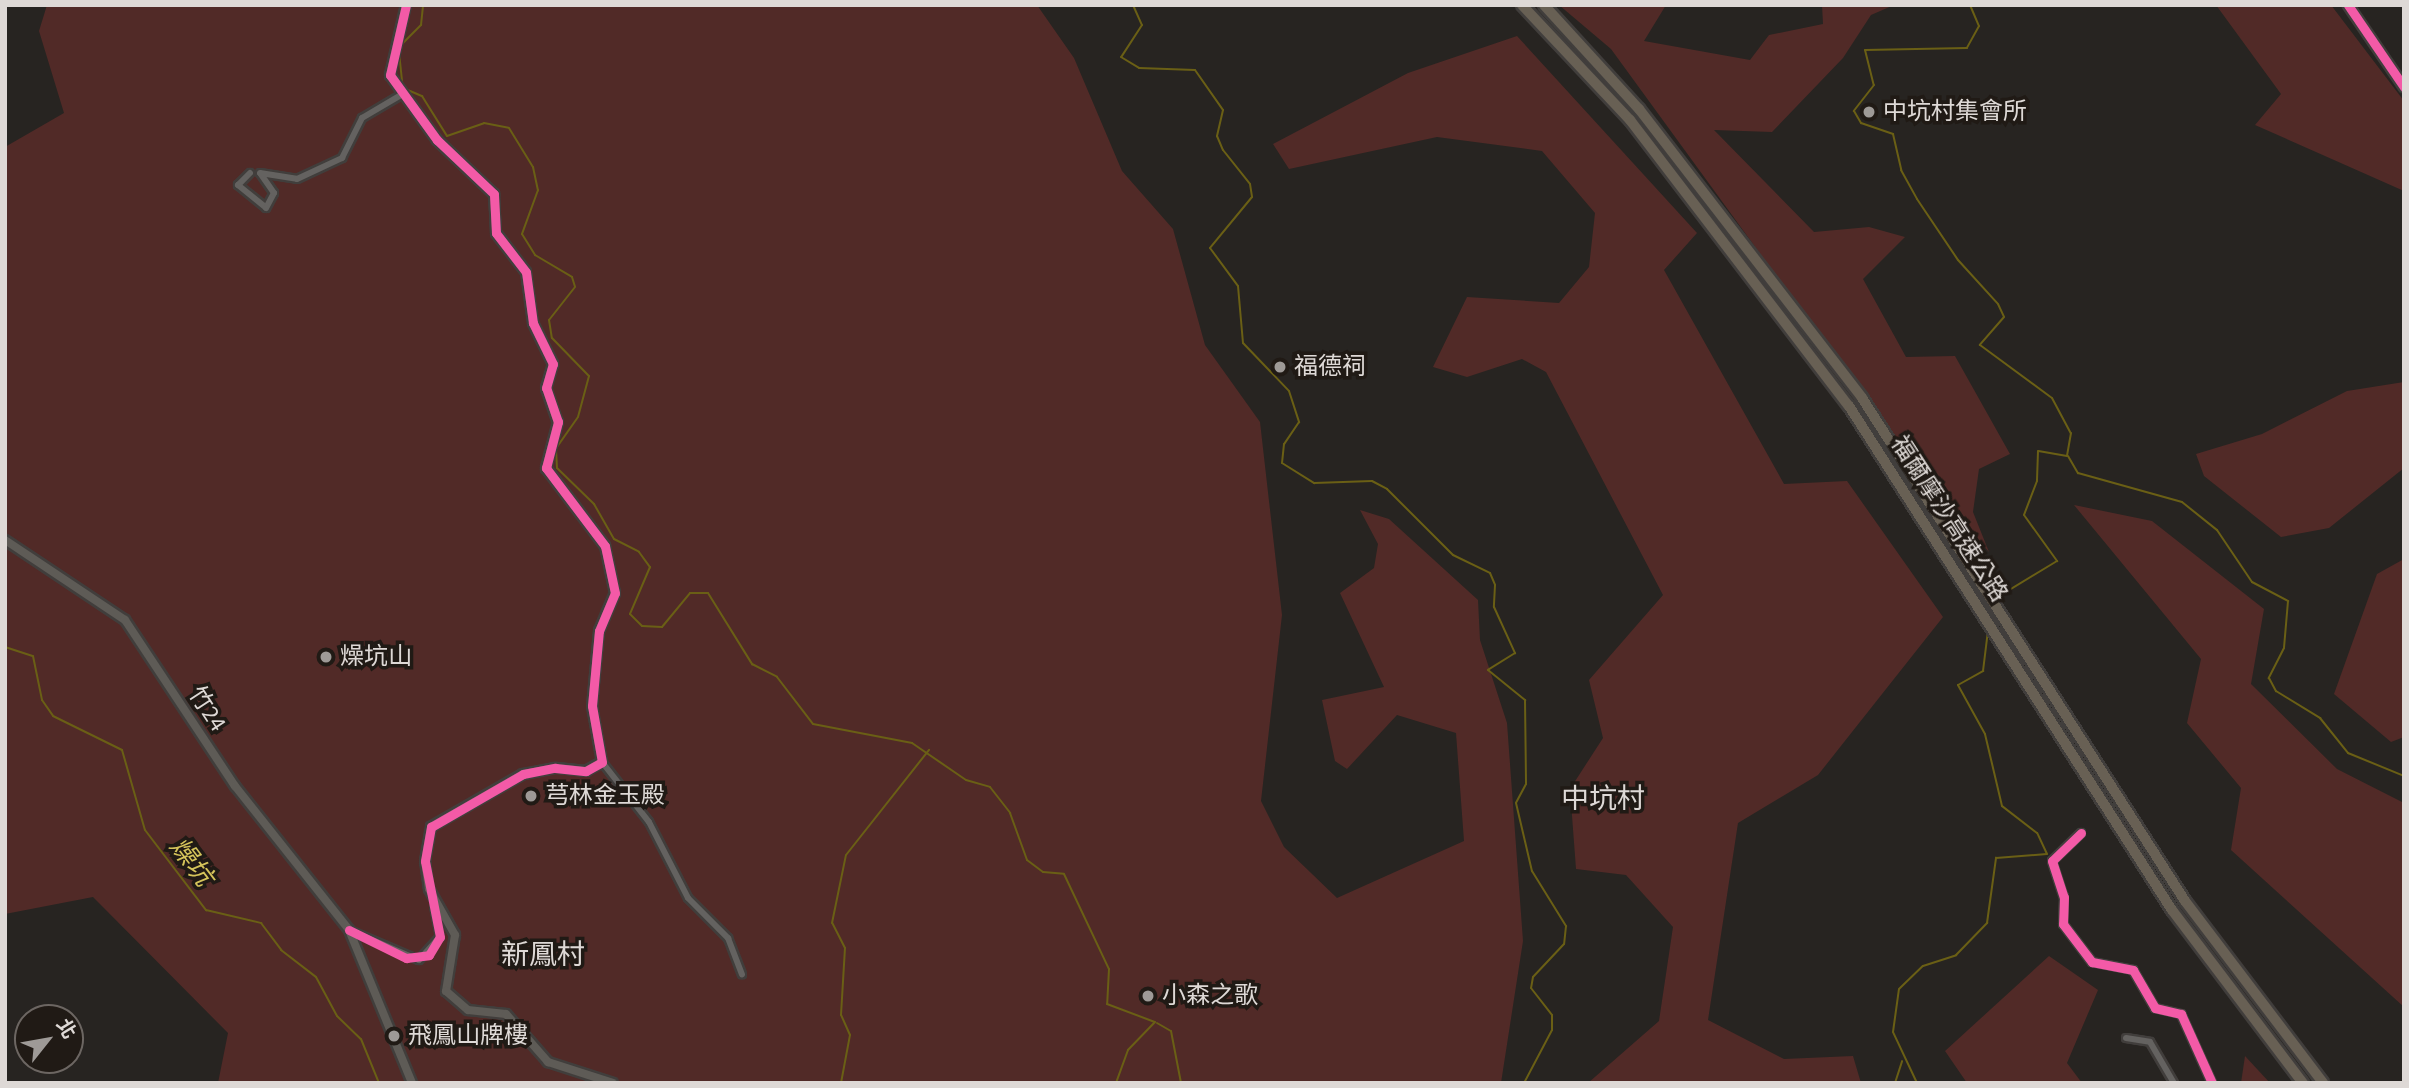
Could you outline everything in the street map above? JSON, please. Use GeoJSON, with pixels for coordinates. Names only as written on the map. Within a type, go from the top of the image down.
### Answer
{"type":"FeatureCollection","features":[{"type":"Feature","properties":{"kind":"highway","name":"福爾摩沙高速公路"},"geometry":{"type":"LineString","coordinates":[[1522,5],[1630,120],[1780,312],[1942,544],[2172,910],[2302,1083]]}},
{"type":"Feature","properties":{"kind":"highway","name":"福爾摩沙高速公路"},"geometry":{"type":"LineString","coordinates":[[1544,5],[1639,109],[1799,314],[1970,562],[2185,901],[2323,1083]]}},
{"type":"Feature","properties":{"kind":"street"},"geometry":{"type":"LineString","coordinates":[[406,5],[390,55],[390,75],[401,95],[421,110],[437,140],[494,194],[496,233],[526,272],[533,323],[553,364],[546,387],[558,422],[546,468],[553,484],[586,513],[613,567],[615,593],[599,631],[592,706],[602,762],[649,822],[688,898],[728,938],[742,974]]}},
{"type":"Feature","properties":{"kind":"street"},"geometry":{"type":"LineString","coordinates":[[2348,5],[2404,87]]}},
{"type":"Feature","properties":{"kind":"street"},"geometry":{"type":"LineString","coordinates":[[250,173],[238,185],[266,208],[274,194],[260,173],[297,179],[342,158],[362,118],[401,95]]}},
{"type":"Feature","properties":{"kind":"street","name":"竹24"},"geometry":{"type":"LineString","coordinates":[[5,540],[125,620],[235,786],[349,930],[412,1083]]}},
{"type":"Feature","properties":{"kind":"street"},"geometry":{"type":"LineString","coordinates":[[349,930],[419,960],[440,937],[425,861],[431,827],[523,774],[586,771],[602,762]]}},
{"type":"Feature","properties":{"kind":"street"},"geometry":{"type":"LineString","coordinates":[[2081,833],[2052,861],[2064,897],[2063,924],[2092,962],[2133,970],[2155,1008],[2181,1014],[2212,1083]]}},
{"type":"Feature","properties":{"kind":"street"},"geometry":{"type":"LineString","coordinates":[[434,907],[455,935],[446,991],[468,1010],[506,1014],[548,1062],[613,1083]]}},
{"type":"Feature","properties":{"kind":"street"},"geometry":{"type":"LineString","coordinates":[[2126,1038],[2150,1042],[2174,1083]]}},
{"type":"Feature","properties":{"kind":"shaded area"},"geometry":{"type":"Polygon","coordinates":[[[47,5],[1037,5],[1074,58],[1122,171],[1173,229],[1205,345],[1260,422],[1282,615],[1261,801],[1284,847],[1337,898],[1464,841],[1456,733],[1397,715],[1347,769],[1335,761],[1322,700],[1384,687],[1340,593],[1374,568],[1378,544],[1360,510],[1389,519],[1478,600],[1480,640],[1507,723],[1523,941],[1501,1083],[218,1083],[228,1033],[93,897],[5,914],[5,147],[64,113],[39,31],[47,5]]]}},
{"type":"Feature","properties":{"kind":"shaded area"},"geometry":{"type":"Polygon","coordinates":[[[1559,5],[1666,5],[1644,41],[1750,60],[1769,35],[1823,24],[1822,5],[1894,5],[1871,15],[1843,58],[1772,132],[1714,130],[1814,232],[1869,227],[1905,237],[1863,279],[1906,357],[1955,356],[2010,454],[1979,469],[1973,512],[1989,552],[1914,465],[1611,49],[1559,5]]]}},
{"type":"Feature","properties":{"kind":"shaded area"},"geometry":{"type":"Polygon","coordinates":[[[2216,5],[2331,5],[2404,101],[2404,191],[2255,125],[2281,94],[2216,5]]]}},
{"type":"Feature","properties":{"kind":"shaded area"},"geometry":{"type":"Polygon","coordinates":[[[1517,36],[1697,233],[1664,270],[1784,484],[1847,481],[1943,617],[1818,775],[1738,823],[1708,1020],[1784,1059],[1853,1056],[1861,1083],[1588,1083],[1659,1021],[1673,927],[1626,875],[1576,869],[1570,789],[1603,738],[1589,680],[1663,595],[1546,372],[1522,359],[1467,377],[1433,367],[1467,297],[1559,303],[1589,267],[1595,213],[1542,151],[1437,137],[1289,169],[1273,144],[1408,73],[1517,36]]]}},
{"type":"Feature","properties":{"kind":"shaded area"},"geometry":{"type":"Polygon","coordinates":[[[2404,382],[2404,468],[2329,528],[2281,537],[2204,476],[2196,454],[2262,434],[2347,391],[2404,382]]]}},
{"type":"Feature","properties":{"kind":"shaded area"},"geometry":{"type":"Polygon","coordinates":[[[2074,505],[2152,521],[2264,609],[2251,684],[2337,769],[2404,803],[2404,1007],[2231,850],[2241,788],[2187,723],[2201,659],[2074,505]]]}},
{"type":"Feature","properties":{"kind":"shaded area"},"geometry":{"type":"Polygon","coordinates":[[[2404,559],[2404,737],[2391,742],[2334,694],[2377,574],[2404,559]]]}},
{"type":"Feature","properties":{"kind":"shaded area"},"geometry":{"type":"Polygon","coordinates":[[[2049,956],[2098,990],[2067,1063],[2082,1083],[1967,1083],[1945,1051],[2049,956]]]}},
{"type":"Feature","properties":{"kind":"shaded area"},"geometry":{"type":"Polygon","coordinates":[[[2245,1056],[2270,1083],[2241,1083],[2245,1056]]]}},
{"type":"Feature","properties":{"kind":"waterway"},"geometry":{"type":"LineString","coordinates":[[400,46],[421,25],[423,5]]}},
{"type":"Feature","properties":{"kind":"waterway"},"geometry":{"type":"LineString","coordinates":[[1133,5],[1142,25],[1121,57],[1139,68],[1195,70],[1223,110],[1217,136],[1223,150],[1250,184],[1252,197],[1210,248],[1238,286],[1243,343],[1289,391],[1299,422],[1284,444],[1282,463],[1314,483],[1372,481],[1387,489],[1453,555],[1490,573],[1495,585],[1494,607],[1515,653],[1488,670],[1525,700],[1526,784],[1516,803],[1532,871],[1566,926],[1564,944],[1533,977],[1531,988],[1552,1015],[1552,1030],[1524,1083]]}},
{"type":"Feature","properties":{"kind":"waterway"},"geometry":{"type":"LineString","coordinates":[[1970,5],[1979,26],[1967,48],[1865,50],[1874,85],[1854,111],[1861,123],[1893,134],[1901,170],[1917,199],[1958,260],[1998,304],[2004,317],[1980,345],[2052,398],[2071,433],[2067,456],[2038,451],[2037,481],[2024,515],[2057,561],[1996,598]]}},
{"type":"Feature","properties":{"kind":"waterway"},"geometry":{"type":"LineString","coordinates":[[399,52],[403,88],[422,96],[447,136],[484,123],[509,128],[533,167],[538,190],[522,234],[535,255],[572,277],[575,287],[549,320],[552,338],[589,376],[578,417],[556,449],[557,468],[594,504],[614,539],[639,552],[650,567],[630,614],[642,626],[662,627],[690,593],[708,593],[752,664],[777,677],[813,724],[912,743],[966,780],[990,787],[1010,813],[1027,860],[1043,872],[1064,874],[1109,969],[1107,1004],[1155,1022],[1128,1050],[1116,1083]]}},
{"type":"Feature","properties":{"kind":"waterway"},"geometry":{"type":"LineString","coordinates":[[2068,456],[2078,473],[2182,502],[2217,530],[2252,582],[2288,601],[2284,648],[2269,678],[2276,691],[2320,718],[2348,753],[2404,776]]}},
{"type":"Feature","properties":{"kind":"waterway"},"geometry":{"type":"LineString","coordinates":[[1917,1083],[1893,1032],[1899,989],[1923,966],[1956,955],[1987,923],[1996,858],[2047,854],[2037,833],[2002,806],[1985,734],[1958,685],[1983,671],[1988,630]]}},
{"type":"Feature","properties":{"kind":"waterway","name":"燥坑"},"geometry":{"type":"LineString","coordinates":[[5,647],[33,656],[42,700],[53,716],[122,750],[145,830],[206,910],[261,923],[281,950],[316,977],[337,1016],[361,1039],[379,1083]]}},
{"type":"Feature","properties":{"kind":"waterway"},"geometry":{"type":"LineString","coordinates":[[841,1083],[850,1035],[841,1015],[845,948],[832,923],[846,855],[929,750]]}},
{"type":"Feature","properties":{"kind":"waterway"},"geometry":{"type":"LineString","coordinates":[[1157,1023],[1171,1031],[1181,1083]]}},
{"type":"Feature","properties":{"kind":"waterway"},"geometry":{"type":"LineString","coordinates":[[1895,1083],[1902,1061]]}},
{"type":"Feature","properties":{"kind":"waterway"},"geometry":{"type":"LineString","coordinates":[[1935,1083],[1945,1083]]}},
{"type":"Feature","properties":{"kind":"cycle path"},"geometry":{"type":"LineString","coordinates":[[349,930],[406,958],[429,955],[440,937],[425,861],[431,827],[523,774],[555,768],[586,771],[602,762],[592,706],[599,631],[615,593],[605,546],[546,468],[558,422],[546,388],[553,364],[533,323],[526,272],[496,233],[494,194],[437,140],[390,75],[406,5]]}},
{"type":"Feature","properties":{"kind":"cycle path"},"geometry":{"type":"LineString","coordinates":[[2348,5],[2404,87]]}},
{"type":"Feature","properties":{"kind":"cycle path"},"geometry":{"type":"LineString","coordinates":[[2081,833],[2052,861],[2064,897],[2063,924],[2092,962],[2133,970],[2155,1008],[2181,1014],[2212,1083]]}},
{"type":"Feature","properties":{"kind":"place","name":"中坑村集會所"},"geometry":{"type":"Point","coordinates":[1869,112]}},
{"type":"Feature","properties":{"kind":"place","name":"福德祠"},"geometry":{"type":"Point","coordinates":[1280,367]}},
{"type":"Feature","properties":{"kind":"place","name":"燥坑山"},"geometry":{"type":"Point","coordinates":[326,657]}},
{"type":"Feature","properties":{"kind":"place","name":"芎林金玉殿"},"geometry":{"type":"Point","coordinates":[531,796]}},
{"type":"Feature","properties":{"kind":"place","name":"小森之歌"},"geometry":{"type":"Point","coordinates":[1148,996]}},
{"type":"Feature","properties":{"kind":"place","name":"飛鳳山牌樓"},"geometry":{"type":"Point","coordinates":[394,1036]}},
{"type":"Feature","properties":{"kind":"district","name":"中坑村"},"geometry":{"type":"Point","coordinates":[1603,799]}},
{"type":"Feature","properties":{"kind":"district","name":"新鳳村"},"geometry":{"type":"Point","coordinates":[543,955]}}]}
